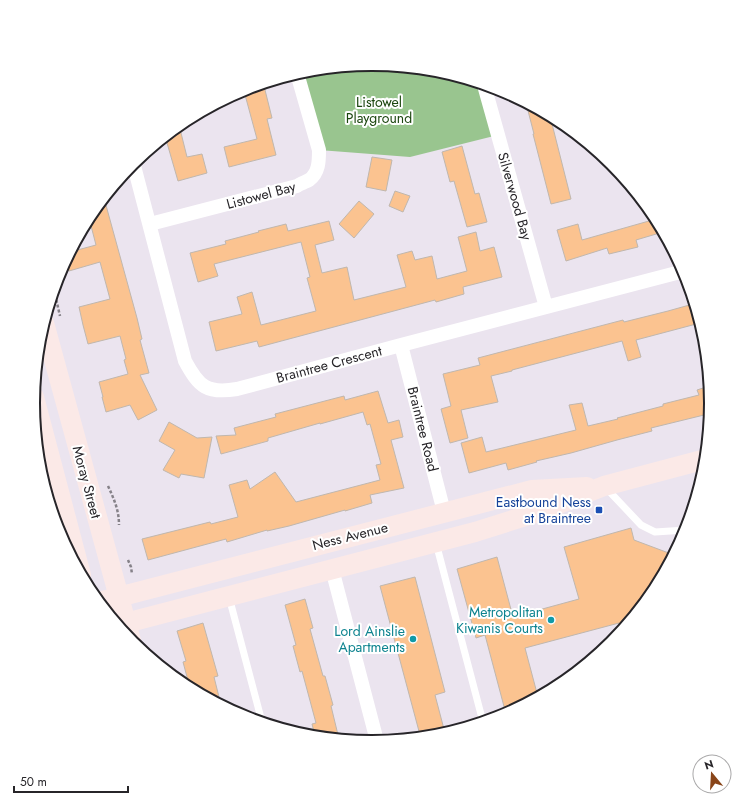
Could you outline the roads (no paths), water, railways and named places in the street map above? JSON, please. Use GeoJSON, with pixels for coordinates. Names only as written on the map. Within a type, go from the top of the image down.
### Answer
{"type":"FeatureCollection","features":[{"type":"Feature","properties":{"kind":"main road","name":"Moray Street"},"geometry":{"type":"LineString","coordinates":[[47,334],[119,597],[124,624]]}},
{"type":"Feature","properties":{"kind":"main road"},"geometry":{"type":"LineString","coordinates":[[41,424],[72,545]]}},
{"type":"Feature","properties":{"kind":"main road","name":"Ness Avenue"},"geometry":{"type":"LineString","coordinates":[[128,629],[229,596],[475,532],[538,512],[604,486],[699,461]]}},
{"type":"Feature","properties":{"kind":"main road","name":"Ness Avenue"},"geometry":{"type":"LineString","coordinates":[[106,600],[532,490],[604,486]]}},
{"type":"Feature","properties":{"kind":"street","name":"Listowel Bay"},"geometry":{"type":"LineString","coordinates":[[150,224],[297,186],[310,180],[319,162],[319,150],[299,79]]}},
{"type":"Feature","properties":{"kind":"street","name":"Silverwood Bay"},"geometry":{"type":"LineString","coordinates":[[486,91],[546,307]]}},
{"type":"Feature","properties":{"kind":"street","name":"Braintree Crescent"},"geometry":{"type":"LineString","coordinates":[[135,170],[185,361],[195,379],[209,389],[218,391],[238,389],[678,273]]}},
{"type":"Feature","properties":{"kind":"street","name":"Braintree Road"},"geometry":{"type":"LineString","coordinates":[[401,345],[444,512]]}},
{"type":"Feature","properties":{"kind":"street"},"geometry":{"type":"LineString","coordinates":[[332,569],[375,735]]}},
{"type":"Feature","properties":{"kind":"lane"},"geometry":{"type":"LineString","coordinates":[[604,486],[641,524],[655,532],[679,530]]}},
{"type":"Feature","properties":{"kind":"lane"},"geometry":{"type":"LineString","coordinates":[[436,543],[481,716]]}},
{"type":"Feature","properties":{"kind":"lane"},"geometry":{"type":"LineString","coordinates":[[229,596],[260,715]]}},
{"type":"Feature","properties":{"kind":"place","name":"Eastbound Ness at Braintree"},"geometry":{"type":"Point","coordinates":[599,510]}},
{"type":"Feature","properties":{"kind":"place","name":"Metropolitan Kiwanis Courts"},"geometry":{"type":"Point","coordinates":[551,620]}},
{"type":"Feature","properties":{"kind":"place","name":"Lord Ainslie Apartments"},"geometry":{"type":"Point","coordinates":[413,639]}},
{"type":"Feature","properties":{"kind":"park label","name":"Listowel Playground"},"geometry":{"type":"Point","coordinates":[379,110]}}]}
